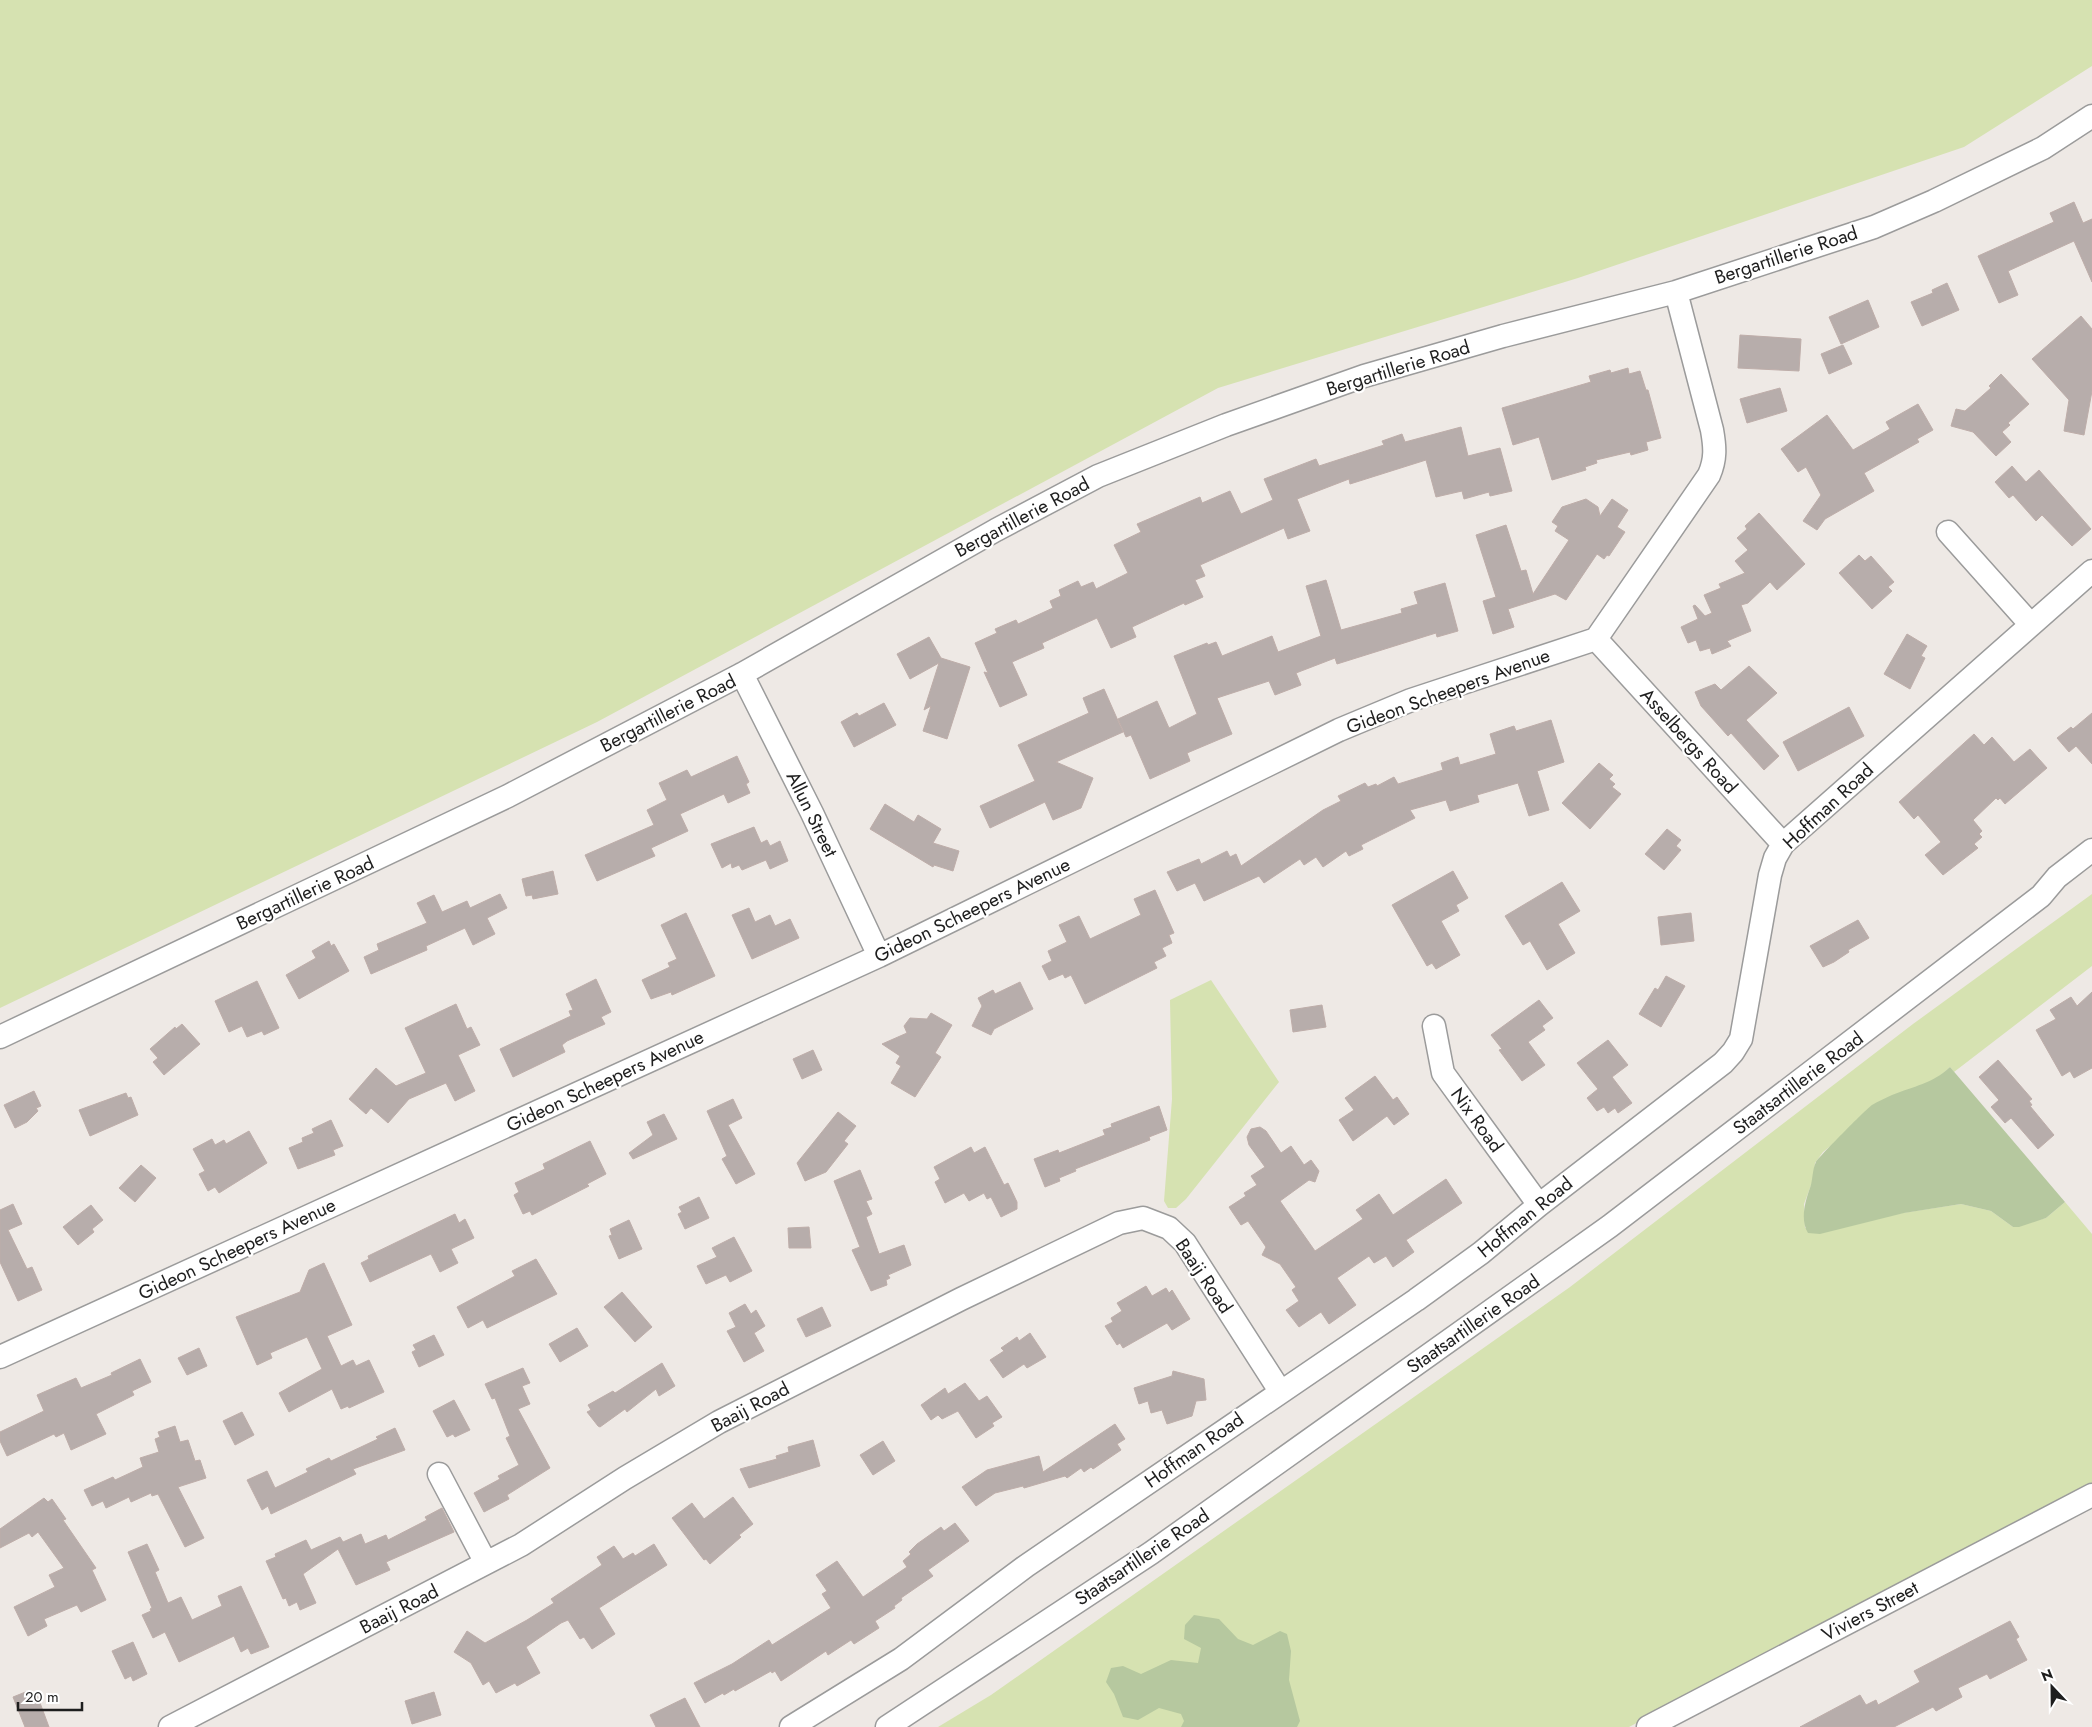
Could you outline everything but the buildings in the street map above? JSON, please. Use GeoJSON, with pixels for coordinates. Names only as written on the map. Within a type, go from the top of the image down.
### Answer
{"type":"FeatureCollection","features":[{"type":"Feature","properties":{"kind":"street","name":"Bergartillerie Road"},"geometry":{"type":"LineString","coordinates":[[0,1037],[508,796],[742,674],[996,530],[1098,476],[1226,425],[1364,376],[1503,336],[1676,292],[1874,227],[2043,148],[2092,116]]}},
{"type":"Feature","properties":{"kind":"street"},"geometry":{"type":"LineString","coordinates":[[1596,638],[1709,474],[1714,462],[1716,448],[1712,430],[1676,292]]}},
{"type":"Feature","properties":{"kind":"street"},"geometry":{"type":"LineString","coordinates":[[1948,532],[2031,625]]}},
{"type":"Feature","properties":{"kind":"street","name":"Hoffman Road"},"geometry":{"type":"LineString","coordinates":[[791,1727],[901,1659],[1026,1566],[1416,1300],[1481,1253],[1539,1205],[1723,1063],[1738,1046],[1741,1039],[1770,875],[1775,858],[1783,844],[2092,572]]}},
{"type":"Feature","properties":{"kind":"street","name":"Asselbergs Road"},"geometry":{"type":"LineString","coordinates":[[1596,638],[1783,844]]}},
{"type":"Feature","properties":{"kind":"street","name":"Gideon Scheepers Avenue"},"geometry":{"type":"LineString","coordinates":[[0,1357],[879,956],[1339,730],[1411,700],[1596,638]]}},
{"type":"Feature","properties":{"kind":"street","name":"Allun Street"},"geometry":{"type":"LineString","coordinates":[[742,674],[812,813],[879,956]]}},
{"type":"Feature","properties":{"kind":"street","name":"Staatsartillerie Road"},"geometry":{"type":"LineString","coordinates":[[2041,896],[2057,877],[2092,850]]}},
{"type":"Feature","properties":{"kind":"street","name":"Staatsartillerie Road"},"geometry":{"type":"LineString","coordinates":[[887,1727],[1151,1553],[1610,1226],[2041,896],[2066,884],[2092,867]]}},
{"type":"Feature","properties":{"kind":"street","name":"Nix Road"},"geometry":{"type":"LineString","coordinates":[[1434,1026],[1443,1073],[1539,1205]]}},
{"type":"Feature","properties":{"kind":"street","name":"Baaij Road"},"geometry":{"type":"LineString","coordinates":[[170,1727],[520,1545],[625,1478],[719,1422],[961,1299],[1119,1223],[1143,1218],[1169,1228],[1185,1244],[1280,1391]]}},
{"type":"Feature","properties":{"kind":"street"},"geometry":{"type":"LineString","coordinates":[[439,1474],[486,1563]]}},
{"type":"Feature","properties":{"kind":"street","name":"Viviers Street"},"geometry":{"type":"LineString","coordinates":[[1648,1727],[2092,1495]]}},
{"type":"Feature","properties":{"kind":"green space"},"geometry":{"type":"Polygon","coordinates":[[[0,0],[2092,0],[2092,66],[1964,147],[1578,278],[1218,388],[597,722],[0,1008],[0,0]]]}},
{"type":"Feature","properties":{"kind":"green space"},"geometry":{"type":"Polygon","coordinates":[[[2092,894],[2092,966],[1954,1072],[1950,1067],[1939,1077],[1925,1085],[1894,1095],[1823,1152],[1815,1163],[1813,1180],[1804,1204],[1805,1228],[1961,1204],[1991,1211],[2013,1227],[2046,1218],[2065,1202],[2092,1234],[2092,1484],[1629,1727],[938,1727],[991,1695],[1570,1287],[1913,1024],[2092,894]]]}},
{"type":"Feature","properties":{"kind":"green space"},"geometry":{"type":"Polygon","coordinates":[[[1211,980],[1279,1082],[1186,1199],[1176,1208],[1168,1208],[1164,1201],[1172,1099],[1170,1000],[1211,980]]]}},
{"type":"Feature","properties":{"kind":"green space"},"geometry":{"type":"Polygon","coordinates":[[[1950,1067],[2065,1202],[2046,1218],[2019,1227],[2013,1227],[1991,1211],[1961,1204],[1904,1213],[1820,1234],[1808,1233],[1804,1222],[1804,1211],[1816,1162],[1872,1105],[1892,1095],[1930,1081],[1950,1067]]]}},
{"type":"Feature","properties":{"kind":"green space"},"geometry":{"type":"Polygon","coordinates":[[[1194,1615],[1219,1619],[1238,1639],[1253,1645],[1280,1631],[1287,1634],[1291,1651],[1289,1680],[1300,1721],[1297,1727],[1181,1727],[1184,1721],[1181,1714],[1159,1708],[1138,1720],[1123,1717],[1114,1694],[1106,1682],[1111,1668],[1123,1666],[1141,1674],[1171,1660],[1198,1663],[1201,1648],[1184,1639],[1185,1625],[1194,1615]]]}}]}
